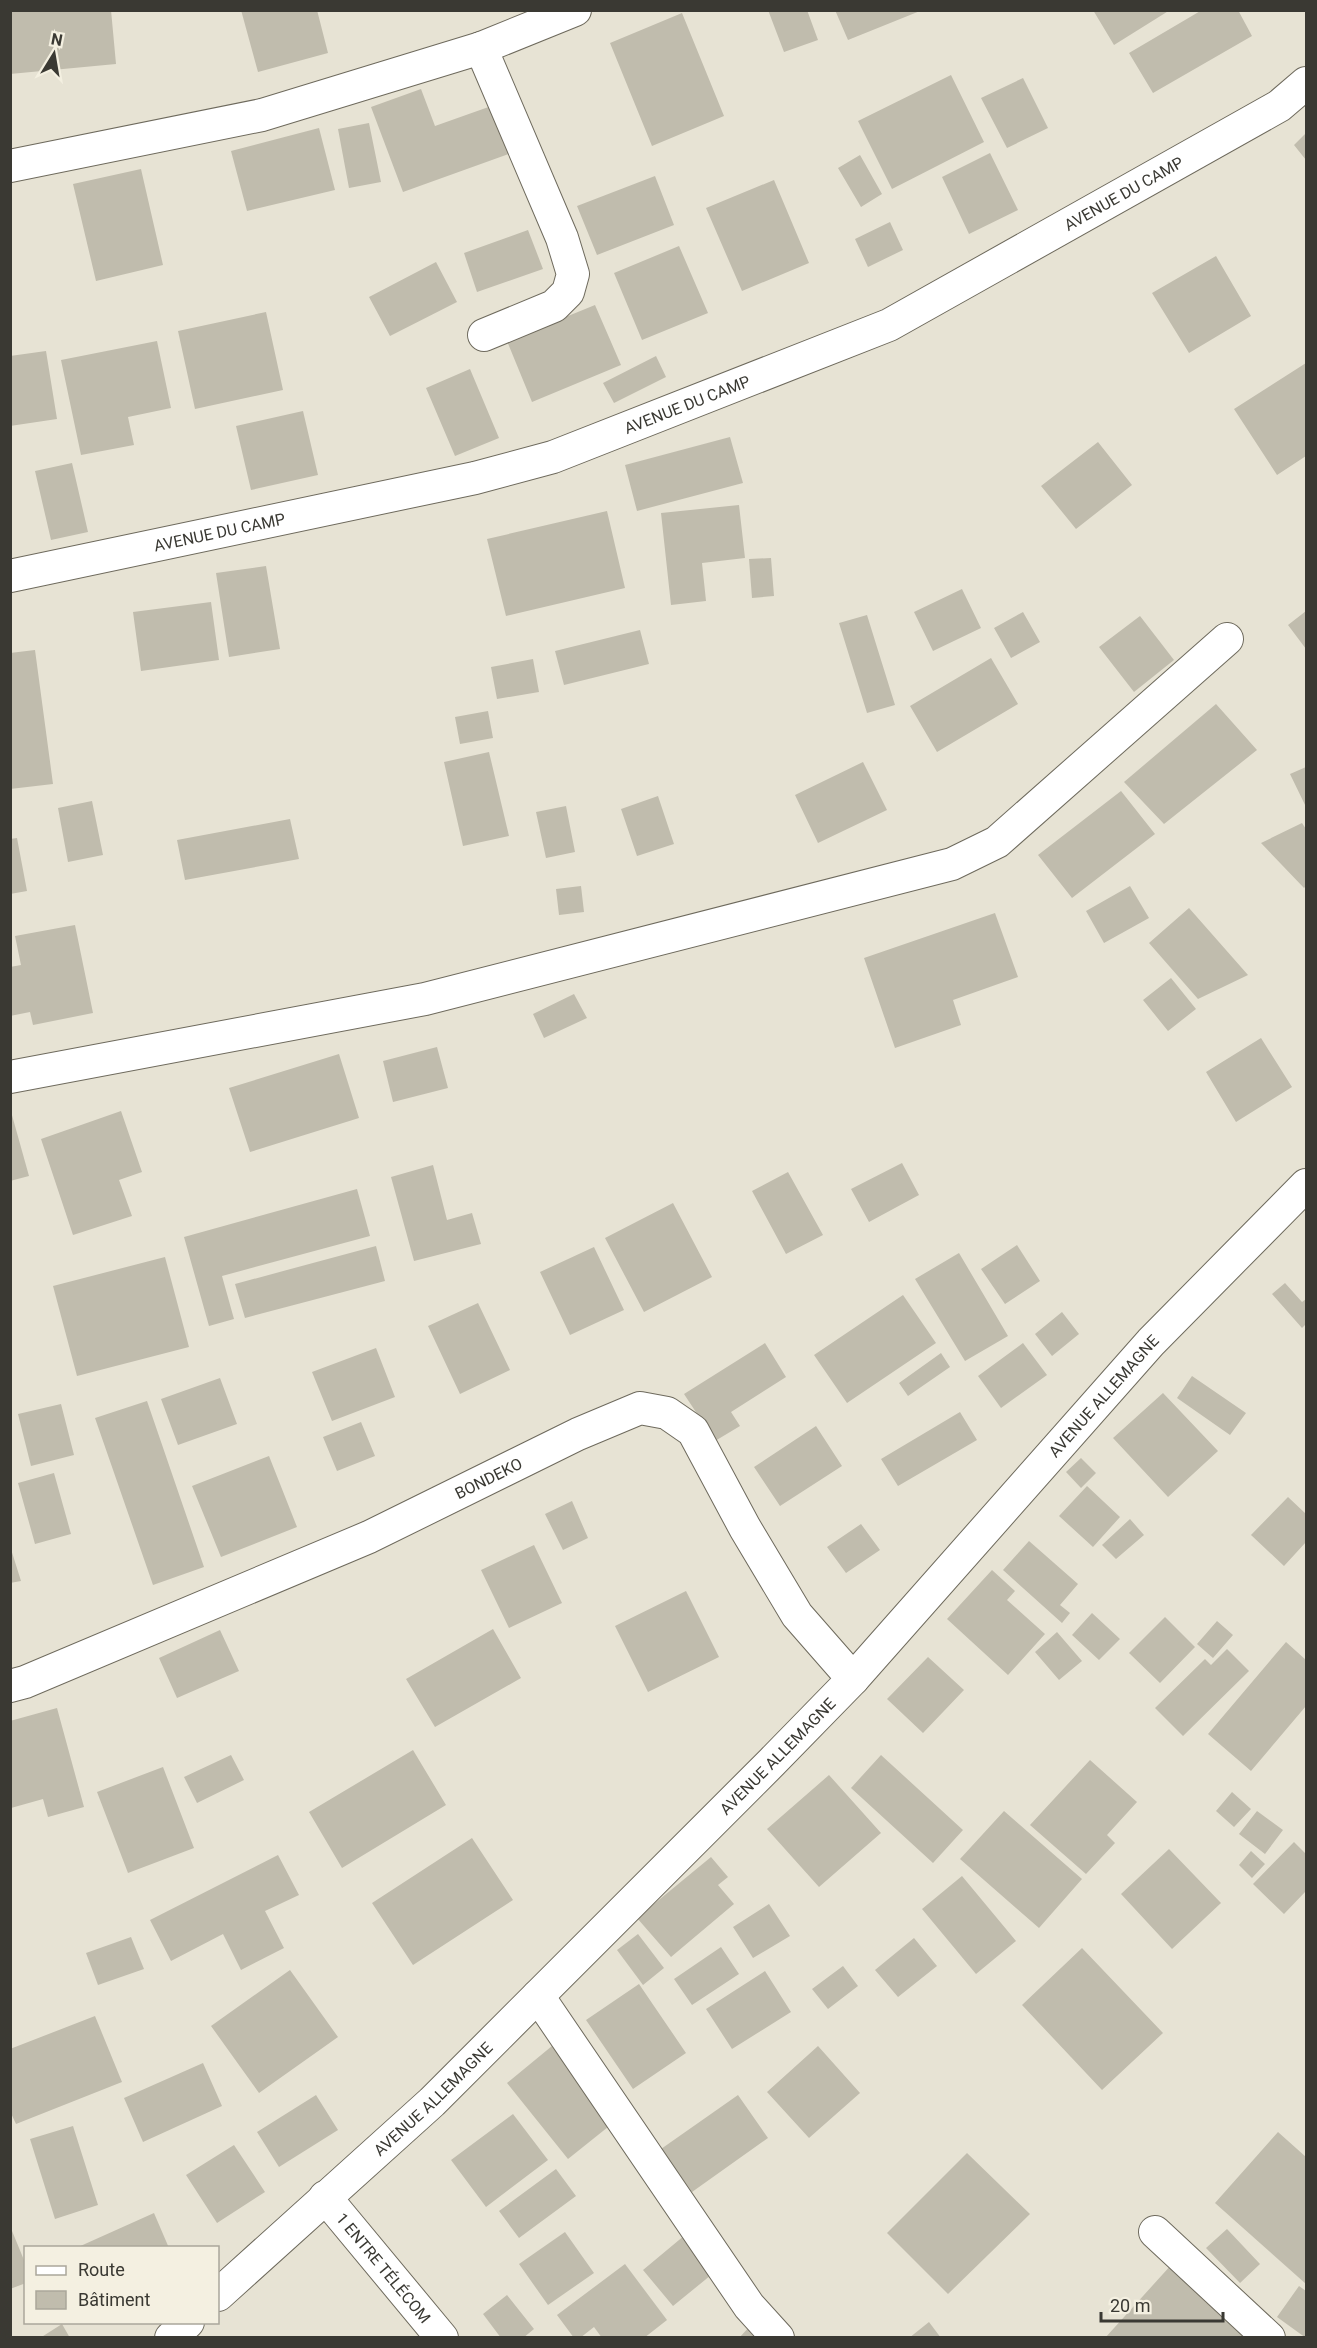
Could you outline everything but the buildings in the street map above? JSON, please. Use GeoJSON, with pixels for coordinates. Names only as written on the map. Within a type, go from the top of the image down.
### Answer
{"type":"FeatureCollection","features":[{"type":"Feature","properties":{"kind":"street"},"geometry":{"type":"LineString","coordinates":[[10,166],[262,115],[481,48],[575,10]]}},
{"type":"Feature","properties":{"kind":"street"},"geometry":{"type":"LineString","coordinates":[[481,48],[562,238],[573,274],[568,292],[554,306],[484,335]]}},
{"type":"Feature","properties":{"kind":"street","name":"AVENUE DU CAMP"},"geometry":{"type":"LineString","coordinates":[[10,576],[475,478],[553,457],[626,430],[889,325],[1279,106],[1306,83]]}},
{"type":"Feature","properties":{"kind":"street"},"geometry":{"type":"LineString","coordinates":[[10,1077],[425,999],[952,864],[997,842],[1227,639]]}},
{"type":"Feature","properties":{"kind":"street","name":"AVENUE ALLEMAGNE"},"geometry":{"type":"LineString","coordinates":[[219,2294],[432,2102],[853,1679],[1151,1342],[1306,1185]]}},
{"type":"Feature","properties":{"kind":"street","name":"BONDEKO"},"geometry":{"type":"LineString","coordinates":[[10,1686],[25,1682],[369,1537],[578,1434],[640,1408],[668,1413],[693,1431],[745,1528],[797,1615],[853,1679]]}},
{"type":"Feature","properties":{"kind":"street"},"geometry":{"type":"LineString","coordinates":[[538,1996],[749,2306],[778,2337]]}},
{"type":"Feature","properties":{"kind":"street","name":"1 ENTRE TÉLÉCOM"},"geometry":{"type":"LineString","coordinates":[[325,2197],[442,2337]]}},
{"type":"Feature","properties":{"kind":"street"},"geometry":{"type":"LineString","coordinates":[[1155,2232],[1269,2337]]}},
{"type":"Feature","properties":{"kind":"street"},"geometry":{"type":"LineString","coordinates":[[171,2337],[186,2324]]}}]}
